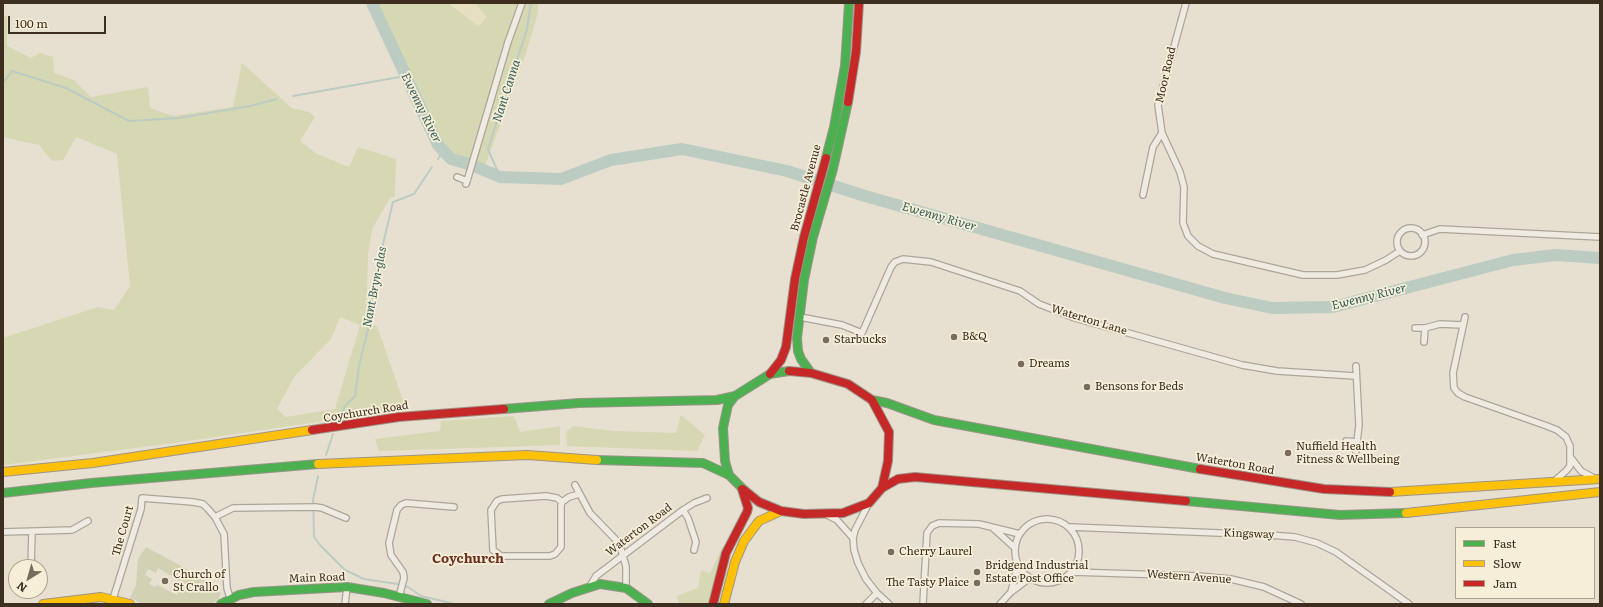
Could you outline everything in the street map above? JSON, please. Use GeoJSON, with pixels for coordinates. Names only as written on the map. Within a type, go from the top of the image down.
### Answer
{"type":"FeatureCollection","features":[{"type":"Feature","properties":{"kind":"main road","name":"Brocastle Avenue"},"geometry":{"type":"LineString","coordinates":[[770,374],[781,360],[786,347],[795,279],[815,195],[834,127],[843,81],[849,3]]}},
{"type":"Feature","properties":{"kind":"main road","name":"Brocastle Avenue"},"geometry":{"type":"LineString","coordinates":[[811,373],[798,352],[800,317],[813,236],[833,169],[850,95],[856,52],[859,3]]}},
{"type":"Feature","properties":{"kind":"main road"},"geometry":{"type":"LineString","coordinates":[[882,488],[888,461],[889,432],[885,421],[872,400],[848,384],[811,373],[789,371],[770,374],[735,396],[728,405],[723,428],[724,453],[729,474],[742,489],[759,502],[780,511],[804,514],[843,513],[869,503],[882,488],[898,479],[915,477],[1340,516],[1400,514],[1600,492]]}},
{"type":"Feature","properties":{"kind":"main road","name":"Coychurch Road"},"geometry":{"type":"LineString","coordinates":[[3,472],[101,462],[398,417],[579,403],[717,400],[735,396]]}},
{"type":"Feature","properties":{"kind":"main road","name":"Waterton Road"},"geometry":{"type":"LineString","coordinates":[[872,400],[886,403],[934,420],[1249,478],[1324,489],[1379,493],[1598,479]]}},
{"type":"Feature","properties":{"kind":"main road"},"geometry":{"type":"LineString","coordinates":[[3,493],[91,483],[300,465],[527,455],[565,459],[689,462],[703,464],[729,474]]}},
{"type":"Feature","properties":{"kind":"main road"},"geometry":{"type":"LineString","coordinates":[[713,604],[726,553],[735,534],[745,519],[748,508],[742,489]]}},
{"type":"Feature","properties":{"kind":"main road"},"geometry":{"type":"LineString","coordinates":[[724,604],[735,562],[744,541],[759,521],[780,511]]}},
{"type":"Feature","properties":{"kind":"main road"},"geometry":{"type":"LineString","coordinates":[[549,604],[590,586],[612,585],[626,588],[635,593],[648,604]]}},
{"type":"Feature","properties":{"kind":"main road","name":"Main Road"},"geometry":{"type":"LineString","coordinates":[[230,598],[254,592],[347,587],[401,589],[427,604]]}},
{"type":"Feature","properties":{"kind":"main road"},"geometry":{"type":"LineString","coordinates":[[43,604],[101,597],[130,604]]}},
{"type":"Feature","properties":{"kind":"main road"},"geometry":{"type":"LineString","coordinates":[[221,604],[230,598]]}},
{"type":"Feature","properties":{"kind":"street"},"geometry":{"type":"LineString","coordinates":[[458,177],[467,180],[508,42],[522,3]]}},
{"type":"Feature","properties":{"kind":"street","name":"Moor Road"},"geometry":{"type":"LineString","coordinates":[[1186,3],[1158,105],[1162,133],[1180,172],[1184,187],[1184,223],[1188,236],[1198,246],[1213,254],[1303,275],[1321,276],[1365,270],[1386,260],[1400,251]]}},
{"type":"Feature","properties":{"kind":"street"},"geometry":{"type":"LineString","coordinates":[[1143,195],[1153,147],[1162,133]]}},
{"type":"Feature","properties":{"kind":"street"},"geometry":{"type":"LineString","coordinates":[[1415,229],[1422,235],[1424,247],[1419,253],[1407,255],[1400,251],[1397,240],[1402,232],[1415,229]]}},
{"type":"Feature","properties":{"kind":"street"},"geometry":{"type":"LineString","coordinates":[[1422,235],[1440,230],[1600,237]]}},
{"type":"Feature","properties":{"kind":"street","name":"Waterton Lane"},"geometry":{"type":"LineString","coordinates":[[800,317],[842,325],[862,333],[891,267],[895,262],[903,259],[931,262],[1000,284],[1020,291],[1039,304],[1075,318],[1242,364],[1278,371],[1355,376]]}},
{"type":"Feature","properties":{"kind":"street"},"geometry":{"type":"LineString","coordinates":[[1465,317],[1453,372],[1453,380],[1456,390],[1465,396],[1557,430],[1566,437],[1571,458],[1570,466],[1552,482]]}},
{"type":"Feature","properties":{"kind":"street"},"geometry":{"type":"LineString","coordinates":[[1415,328],[1425,328],[1440,324],[1463,325]]}},
{"type":"Feature","properties":{"kind":"street"},"geometry":{"type":"LineString","coordinates":[[1424,342],[1425,328]]}},
{"type":"Feature","properties":{"kind":"street"},"geometry":{"type":"LineString","coordinates":[[1356,366],[1355,376],[1359,425],[1356,451]]}},
{"type":"Feature","properties":{"kind":"street"},"geometry":{"type":"LineString","coordinates":[[1346,441],[1357,442]]}},
{"type":"Feature","properties":{"kind":"street"},"geometry":{"type":"LineString","coordinates":[[1571,458],[1581,471],[1598,479]]}},
{"type":"Feature","properties":{"kind":"street"},"geometry":{"type":"LineString","coordinates":[[575,485],[590,513],[619,543],[624,555],[626,566],[626,588]]}},
{"type":"Feature","properties":{"kind":"street"},"geometry":{"type":"LineString","coordinates":[[562,502],[579,494]]}},
{"type":"Feature","properties":{"kind":"street"},"geometry":{"type":"LineString","coordinates":[[552,496],[562,502],[560,510],[561,547],[555,554],[550,556],[501,556],[493,550],[491,510],[497,501],[502,499],[552,496]]}},
{"type":"Feature","properties":{"kind":"street","name":"The Court"},"geometry":{"type":"LineString","coordinates":[[113,599],[141,509],[142,498],[175,499],[203,504],[215,518],[224,534],[226,543],[227,588],[230,598]]}},
{"type":"Feature","properties":{"kind":"street","name":"Waterton Road"},"geometry":{"type":"LineString","coordinates":[[590,586],[596,576],[683,510],[694,503],[708,498]]}},
{"type":"Feature","properties":{"kind":"street"},"geometry":{"type":"LineString","coordinates":[[401,589],[402,572],[391,555],[390,549],[397,510],[401,505],[406,503],[454,507]]}},
{"type":"Feature","properties":{"kind":"street"},"geometry":{"type":"LineString","coordinates":[[869,503],[859,520],[853,538],[858,563],[866,580],[889,604]]}},
{"type":"Feature","properties":{"kind":"street"},"geometry":{"type":"LineString","coordinates":[[215,518],[233,508],[315,507],[346,518]]}},
{"type":"Feature","properties":{"kind":"street"},"geometry":{"type":"LineString","coordinates":[[683,510],[688,518],[696,542],[694,550]]}},
{"type":"Feature","properties":{"kind":"street"},"geometry":{"type":"LineString","coordinates":[[825,514],[837,520],[853,538]]}},
{"type":"Feature","properties":{"kind":"street"},"geometry":{"type":"LineString","coordinates":[[1011,592],[1018,565],[1015,548],[1020,534],[1030,524],[1044,519],[1061,522],[1070,528],[1076,536],[1080,550],[1078,561],[1072,572],[1059,581],[1050,583],[1033,579],[1027,576],[1018,565]]}},
{"type":"Feature","properties":{"kind":"street"},"geometry":{"type":"LineString","coordinates":[[3,532],[72,530],[88,521]]}},
{"type":"Feature","properties":{"kind":"street"},"geometry":{"type":"LineString","coordinates":[[923,604],[927,533],[932,526],[939,523],[979,524],[1020,534]]}},
{"type":"Feature","properties":{"kind":"street"},"geometry":{"type":"LineString","coordinates":[[991,527],[1015,548]]}},
{"type":"Feature","properties":{"kind":"street","name":"Kingsway"},"geometry":{"type":"LineString","coordinates":[[1070,528],[1269,535],[1295,538],[1318,543],[1336,552],[1409,604]]}},
{"type":"Feature","properties":{"kind":"street"},"geometry":{"type":"LineString","coordinates":[[31,559],[32,532]]}},
{"type":"Feature","properties":{"kind":"street","name":"Western Avenue"},"geometry":{"type":"LineString","coordinates":[[1072,572],[1198,576],[1231,579],[1264,587],[1301,604]]}},
{"type":"Feature","properties":{"kind":"street"},"geometry":{"type":"LineString","coordinates":[[1003,602],[1011,592],[1027,580],[1033,579]]}},
{"type":"Feature","properties":{"kind":"street"},"geometry":{"type":"LineString","coordinates":[[345,604],[347,587]]}},
{"type":"Feature","properties":{"kind":"street"},"geometry":{"type":"LineString","coordinates":[[866,604],[877,593]]}},
{"type":"Feature","properties":{"kind":"shaded area"},"geometry":{"type":"Polygon","coordinates":[[[448,3],[475,3],[487,17],[478,26],[448,3]]]}},
{"type":"Feature","properties":{"kind":"green space"},"geometry":{"type":"Polygon","coordinates":[[[377,3],[448,3],[478,26],[487,17],[475,3],[538,3],[538,13],[526,53],[485,166],[450,154],[439,140],[377,3]]]}},
{"type":"Feature","properties":{"kind":"green space"},"geometry":{"type":"Polygon","coordinates":[[[7,15],[7,46],[31,58],[40,53],[53,57],[54,73],[74,80],[91,97],[148,87],[150,108],[174,116],[233,107],[242,63],[292,108],[309,112],[315,117],[300,141],[317,154],[349,167],[358,147],[396,159],[395,197],[390,198],[372,229],[368,254],[366,325],[377,326],[406,409],[174,443],[3,465],[3,338],[98,307],[114,310],[130,286],[117,154],[76,137],[63,160],[52,161],[39,145],[3,137],[3,17],[7,15]],[[340,317],[331,339],[294,377],[277,409],[286,417],[335,409],[360,325],[340,317]]]}},
{"type":"Feature","properties":{"kind":"green space"},"geometry":{"type":"Polygon","coordinates":[[[681,415],[705,435],[697,451],[567,446],[566,432],[573,426],[614,431],[676,433],[681,415]]]}},
{"type":"Feature","properties":{"kind":"green space"},"geometry":{"type":"Polygon","coordinates":[[[514,416],[520,432],[560,426],[560,445],[379,451],[375,439],[440,431],[441,421],[514,416]]]}},
{"type":"Feature","properties":{"kind":"green space"},"geometry":{"type":"Polygon","coordinates":[[[723,546],[726,553],[713,604],[679,604],[677,596],[698,588],[701,570],[710,573],[723,546]]]}},
{"type":"Feature","properties":{"kind":"green space"},"geometry":{"type":"Polygon","coordinates":[[[146,547],[207,580],[206,587],[221,593],[218,600],[212,604],[142,604],[130,598],[136,585],[138,559],[146,547]],[[158,568],[156,573],[148,569],[145,575],[152,579],[149,584],[155,587],[157,585],[177,595],[183,583],[158,568]]]}},
{"type":"Feature","properties":{"kind":"waterway","name":"Ewenny River"},"geometry":{"type":"LineString","coordinates":[[372,3],[438,145],[451,159],[472,165],[500,177],[561,179],[611,160],[682,149],[787,171],[865,196],[1225,298],[1272,308],[1333,307],[1513,260],[1555,255],[1600,258]]}},
{"type":"Feature","properties":{"kind":"waterway","name":"Nant Canna"},"geometry":{"type":"LineString","coordinates":[[500,177],[488,149],[527,29],[531,3]]}},
{"type":"Feature","properties":{"kind":"waterway"},"geometry":{"type":"LineString","coordinates":[[3,83],[12,71],[66,88],[129,121],[179,118],[250,106],[277,99]]}},
{"type":"Feature","properties":{"kind":"waterway"},"geometry":{"type":"LineString","coordinates":[[293,96],[405,76]]}},
{"type":"Feature","properties":{"kind":"waterway","name":"Nant Bryn-glas"},"geometry":{"type":"LineString","coordinates":[[438,159],[443,151]]}},
{"type":"Feature","properties":{"kind":"waterway","name":"Nant Bryn-glas"},"geometry":{"type":"LineString","coordinates":[[338,422],[345,406],[355,396],[359,366],[368,329],[374,282],[393,202],[414,194],[432,167]]}},
{"type":"Feature","properties":{"kind":"waterway","name":"Nant Bryn-glas"},"geometry":{"type":"LineString","coordinates":[[326,455],[333,434]]}},
{"type":"Feature","properties":{"kind":"waterway","name":"Nant Bryn-glas"},"geometry":{"type":"LineString","coordinates":[[318,476],[313,500],[314,537],[345,570],[364,579],[408,587],[421,596],[455,604]]}},
{"type":"Feature","properties":{"kind":"traffic: fast"},"geometry":{"type":"LineString","coordinates":[[826,158],[834,127],[845,66],[849,3]]}},
{"type":"Feature","properties":{"kind":"traffic: fast"},"geometry":{"type":"LineString","coordinates":[[811,373],[801,359],[798,351],[797,338],[804,280],[813,237],[833,169],[848,102]]}},
{"type":"Feature","properties":{"kind":"traffic: fast"},"geometry":{"type":"LineString","coordinates":[[744,490],[729,475],[725,461],[723,428],[728,405],[735,396],[770,374],[789,371]]}},
{"type":"Feature","properties":{"kind":"traffic: fast"},"geometry":{"type":"LineString","coordinates":[[504,409],[579,403],[717,400],[735,396]]}},
{"type":"Feature","properties":{"kind":"traffic: fast"},"geometry":{"type":"LineString","coordinates":[[872,400],[887,403],[934,420],[1200,469]]}},
{"type":"Feature","properties":{"kind":"traffic: fast"},"geometry":{"type":"LineString","coordinates":[[597,460],[703,463],[729,475]]}},
{"type":"Feature","properties":{"kind":"traffic: fast"},"geometry":{"type":"LineString","coordinates":[[3,493],[91,483],[318,464]]}},
{"type":"Feature","properties":{"kind":"traffic: fast"},"geometry":{"type":"LineString","coordinates":[[1186,501],[1340,515],[1406,513]]}},
{"type":"Feature","properties":{"kind":"traffic: fast"},"geometry":{"type":"LineString","coordinates":[[549,604],[572,593],[600,584],[626,588],[648,604]]}},
{"type":"Feature","properties":{"kind":"traffic: fast"},"geometry":{"type":"LineString","coordinates":[[221,604],[239,595],[254,592],[347,587],[384,593],[427,604]]}},
{"type":"Feature","properties":{"kind":"traffic: slow"},"geometry":{"type":"LineString","coordinates":[[3,472],[93,463],[312,430]]}},
{"type":"Feature","properties":{"kind":"traffic: slow"},"geometry":{"type":"LineString","coordinates":[[318,464],[527,455],[597,460]]}},
{"type":"Feature","properties":{"kind":"traffic: slow"},"geometry":{"type":"LineString","coordinates":[[1390,492],[1600,479]]}},
{"type":"Feature","properties":{"kind":"traffic: slow"},"geometry":{"type":"LineString","coordinates":[[1406,513],[1600,492]]}},
{"type":"Feature","properties":{"kind":"traffic: slow"},"geometry":{"type":"LineString","coordinates":[[724,604],[735,562],[744,541],[759,521],[781,511]]}},
{"type":"Feature","properties":{"kind":"traffic: slow"},"geometry":{"type":"LineString","coordinates":[[43,604],[101,597],[130,604]]}},
{"type":"Feature","properties":{"kind":"traffic: jam"},"geometry":{"type":"LineString","coordinates":[[848,102],[856,52],[859,3]]}},
{"type":"Feature","properties":{"kind":"traffic: jam"},"geometry":{"type":"LineString","coordinates":[[770,374],[781,360],[786,347],[795,279],[804,237],[826,158]]}},
{"type":"Feature","properties":{"kind":"traffic: jam"},"geometry":{"type":"LineString","coordinates":[[744,490],[759,502],[781,511],[804,514],[843,513],[869,503],[882,488],[888,461],[889,432],[872,400],[848,384],[811,373],[789,371]]}},
{"type":"Feature","properties":{"kind":"traffic: jam"},"geometry":{"type":"LineString","coordinates":[[312,430],[399,417],[504,409]]}},
{"type":"Feature","properties":{"kind":"traffic: jam"},"geometry":{"type":"LineString","coordinates":[[1200,469],[1324,489],[1390,492]]}},
{"type":"Feature","properties":{"kind":"traffic: jam"},"geometry":{"type":"LineString","coordinates":[[882,488],[898,479],[915,477],[1186,501]]}},
{"type":"Feature","properties":{"kind":"traffic: jam"},"geometry":{"type":"LineString","coordinates":[[713,604],[726,553],[747,512],[748,508],[742,489]]}},
{"type":"Feature","properties":{"kind":"place","name":"B&Q"},"geometry":{"type":"Point","coordinates":[954,337]}},
{"type":"Feature","properties":{"kind":"place","name":"Starbucks"},"geometry":{"type":"Point","coordinates":[826,340]}},
{"type":"Feature","properties":{"kind":"place","name":"Dreams"},"geometry":{"type":"Point","coordinates":[1021,364]}},
{"type":"Feature","properties":{"kind":"place","name":"Bensons for Beds"},"geometry":{"type":"Point","coordinates":[1087,387]}},
{"type":"Feature","properties":{"kind":"place","name":"Nuffield Health Fitness & Wellbeing"},"geometry":{"type":"Point","coordinates":[1288,453]}},
{"type":"Feature","properties":{"kind":"place","name":"Cherry Laurel"},"geometry":{"type":"Point","coordinates":[891,552]}},
{"type":"Feature","properties":{"kind":"place","name":"Bridgend Industrial Estate Post Office"},"geometry":{"type":"Point","coordinates":[977,572]}},
{"type":"Feature","properties":{"kind":"place","name":"Church of St Crallo"},"geometry":{"type":"Point","coordinates":[165,581]}},
{"type":"Feature","properties":{"kind":"place","name":"The Tasty Plaice"},"geometry":{"type":"Point","coordinates":[977,583]}},
{"type":"Feature","properties":{"kind":"district","name":"Coychurch"},"geometry":{"type":"Point","coordinates":[468,559]}}]}
